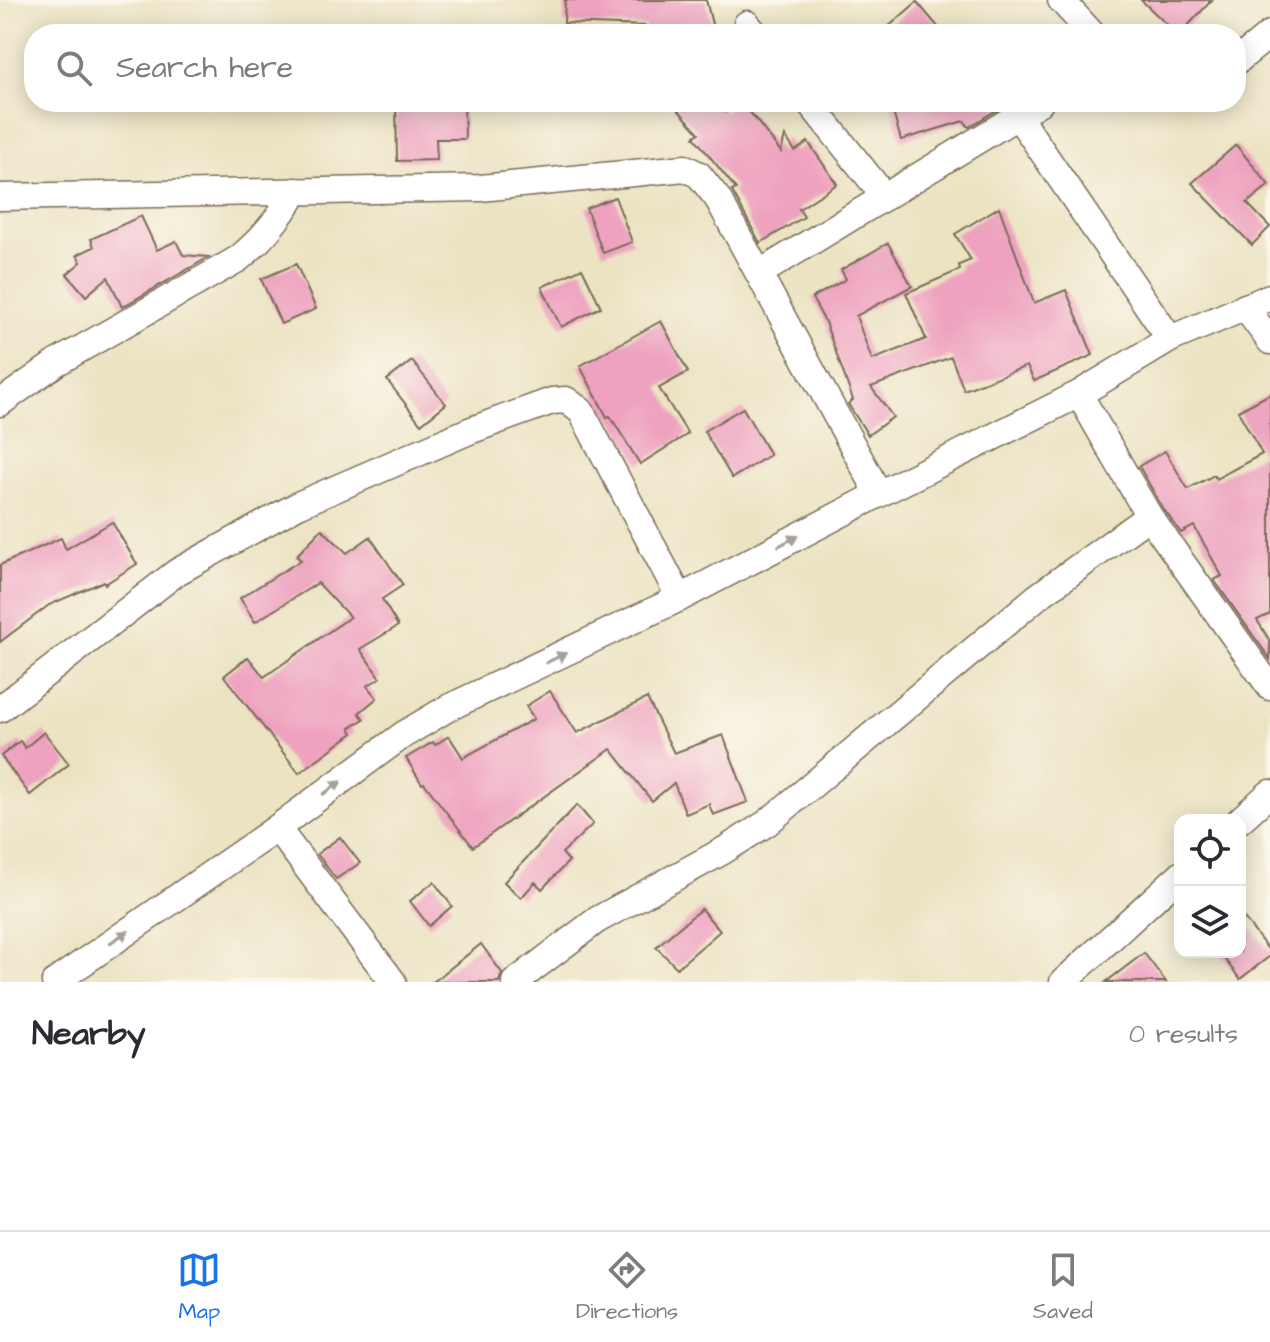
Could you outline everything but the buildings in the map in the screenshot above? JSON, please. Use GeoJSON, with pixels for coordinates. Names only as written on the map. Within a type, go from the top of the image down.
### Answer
{"type":"FeatureCollection","features":[{"type":"Feature","properties":{"kind":"street"},"geometry":{"type":"LineString","coordinates":[[1061,0],[1083,24]]}},
{"type":"Feature","properties":{"kind":"street"},"geometry":{"type":"LineString","coordinates":[[1246,54],[1270,34]]}},
{"type":"Feature","properties":{"kind":"street"},"geometry":{"type":"LineString","coordinates":[[817,112],[885,197]]}},
{"type":"Feature","properties":{"kind":"street"},"geometry":{"type":"LineString","coordinates":[[760,273],[1024,112]]}},
{"type":"Feature","properties":{"kind":"street"},"geometry":{"type":"LineString","coordinates":[[1031,112],[1170,339]]}},
{"type":"Feature","properties":{"kind":"street"},"geometry":{"type":"LineString","coordinates":[[0,197],[480,188],[685,168],[699,175],[718,199],[879,494]]}},
{"type":"Feature","properties":{"kind":"street"},"geometry":{"type":"LineString","coordinates":[[0,403],[56,363],[238,259],[277,222],[296,191]]}},
{"type":"Feature","properties":{"kind":"street"},"geometry":{"type":"LineString","coordinates":[[55,982],[85,973],[403,735],[448,708],[680,598],[1079,394],[1170,339],[1270,297]]}},
{"type":"Feature","properties":{"kind":"street"},"geometry":{"type":"LineString","coordinates":[[1245,307],[1270,341]]}},
{"type":"Feature","properties":{"kind":"street"},"geometry":{"type":"LineString","coordinates":[[1079,394],[1149,516],[1270,687]]}},
{"type":"Feature","properties":{"kind":"street"},"geometry":{"type":"LineString","coordinates":[[0,709],[177,572],[298,505],[469,431],[552,401],[566,400],[581,411],[680,598]]}},
{"type":"Feature","properties":{"kind":"street"},"geometry":{"type":"LineString","coordinates":[[515,982],[597,920],[723,851],[767,823],[1037,597],[1149,516]]}},
{"type":"Feature","properties":{"kind":"street"},"geometry":{"type":"LineString","coordinates":[[1246,815],[1270,793]]}},
{"type":"Feature","properties":{"kind":"street"},"geometry":{"type":"LineString","coordinates":[[277,828],[393,982]]}},
{"type":"Feature","properties":{"kind":"street"},"geometry":{"type":"LineString","coordinates":[[1063,982],[1174,880]]}}]}
